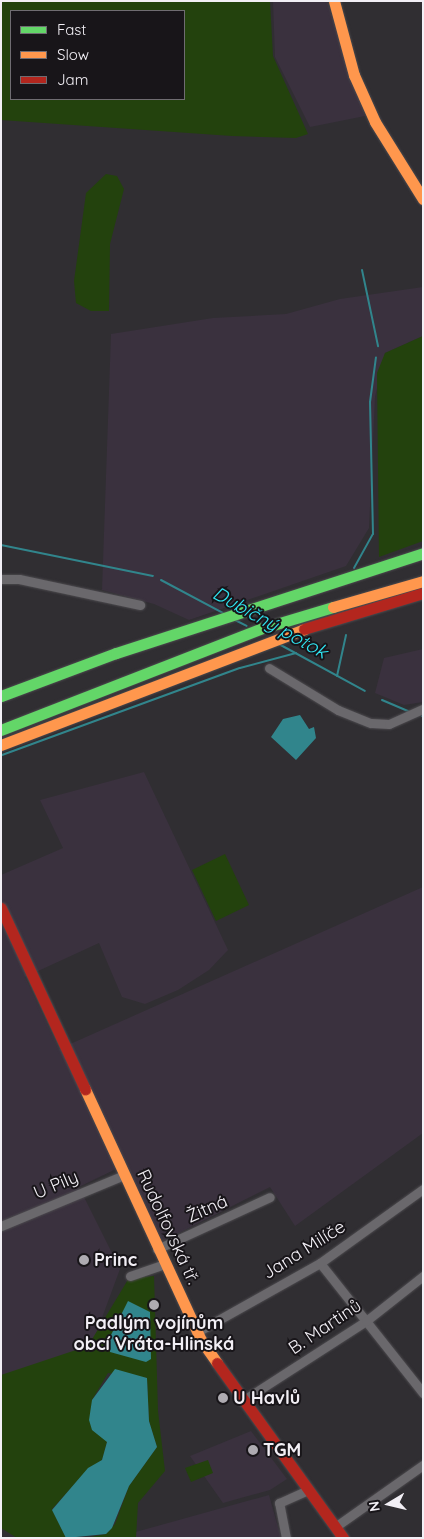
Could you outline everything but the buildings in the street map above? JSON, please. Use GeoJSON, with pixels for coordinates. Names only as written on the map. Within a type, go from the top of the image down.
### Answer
{"type":"FeatureCollection","features":[{"type":"Feature","properties":{"kind":"main road"},"geometry":{"type":"LineString","coordinates":[[334,1],[354,75],[375,122],[423,199]]}},
{"type":"Feature","properties":{"kind":"main road"},"geometry":{"type":"LineString","coordinates":[[1,696],[116,652],[243,614],[423,553]]}},
{"type":"Feature","properties":{"kind":"main road"},"geometry":{"type":"LineString","coordinates":[[1,730],[263,628],[423,581]]}},
{"type":"Feature","properties":{"kind":"main road"},"geometry":{"type":"LineString","coordinates":[[1,745],[279,636],[423,593]]}},
{"type":"Feature","properties":{"kind":"main road","name":"Rudolfovská tř."},"geometry":{"type":"LineString","coordinates":[[1,908],[197,1332],[242,1401],[343,1538]]}},
{"type":"Feature","properties":{"kind":"street"},"geometry":{"type":"LineString","coordinates":[[1,579],[19,579],[140,605]]}},
{"type":"Feature","properties":{"kind":"street"},"geometry":{"type":"LineString","coordinates":[[269,668],[338,710],[371,723],[389,724],[423,709]]}},
{"type":"Feature","properties":{"kind":"street","name":"U Pily"},"geometry":{"type":"LineString","coordinates":[[1,1226],[124,1174]]}},
{"type":"Feature","properties":{"kind":"street","name":"Jana Milíče"},"geometry":{"type":"LineString","coordinates":[[197,1332],[320,1263],[423,1189]]}},
{"type":"Feature","properties":{"kind":"street","name":"Žitná"},"geometry":{"type":"LineString","coordinates":[[157,1248],[270,1197]]}},
{"type":"Feature","properties":{"kind":"street"},"geometry":{"type":"LineString","coordinates":[[320,1263],[422,1390]]}},
{"type":"Feature","properties":{"kind":"street"},"geometry":{"type":"LineString","coordinates":[[130,1276],[164,1264]]}},
{"type":"Feature","properties":{"kind":"street","name":"B. Martinů"},"geometry":{"type":"LineString","coordinates":[[242,1401],[366,1321],[423,1276]]}},
{"type":"Feature","properties":{"kind":"street"},"geometry":{"type":"LineString","coordinates":[[335,1527],[423,1465]]}},
{"type":"Feature","properties":{"kind":"street"},"geometry":{"type":"LineString","coordinates":[[286,1538],[279,1504],[308,1490]]}},
{"type":"Feature","properties":{"kind":"shaded area"},"geometry":{"type":"Polygon","coordinates":[[[273,1],[327,1],[365,116],[310,127],[275,57],[273,1]]]}},
{"type":"Feature","properties":{"kind":"shaded area"},"geometry":{"type":"Polygon","coordinates":[[[423,287],[423,336],[385,353],[375,397],[369,528],[346,566],[189,620],[154,604],[102,590],[111,334],[213,318],[286,314],[340,299],[423,287]]]}},
{"type":"Feature","properties":{"kind":"shaded area"},"geometry":{"type":"Polygon","coordinates":[[[423,649],[423,702],[404,705],[375,693],[384,658],[423,649]]]}},
{"type":"Feature","properties":{"kind":"shaded area"},"geometry":{"type":"Polygon","coordinates":[[[144,772],[228,950],[209,970],[178,990],[145,1004],[122,997],[99,943],[25,977],[59,1049],[423,887],[423,1133],[295,1226],[270,1187],[163,1241],[116,1169],[79,1187],[120,1269],[89,1353],[1,1384],[1,875],[63,848],[40,800],[144,772]]]}},
{"type":"Feature","properties":{"kind":"shaded area"},"geometry":{"type":"Polygon","coordinates":[[[251,1431],[287,1479],[270,1490],[223,1503],[190,1456],[251,1431]]]}},
{"type":"Feature","properties":{"kind":"shaded area"},"geometry":{"type":"Polygon","coordinates":[[[269,1495],[281,1538],[132,1538],[132,1533],[269,1495]]]}},
{"type":"Feature","properties":{"kind":"green space"},"geometry":{"type":"Polygon","coordinates":[[[1,1],[270,1],[273,56],[308,134],[296,138],[232,136],[1,120],[1,1]]]}},
{"type":"Feature","properties":{"kind":"green space"},"geometry":{"type":"Polygon","coordinates":[[[106,174],[117,176],[124,189],[110,244],[109,311],[91,311],[76,303],[74,281],[86,193],[106,174]]]}},
{"type":"Feature","properties":{"kind":"green space"},"geometry":{"type":"Polygon","coordinates":[[[423,336],[423,541],[379,557],[377,373],[385,353],[423,336]]]}},
{"type":"Feature","properties":{"kind":"green space"},"geometry":{"type":"Polygon","coordinates":[[[225,854],[249,905],[216,921],[192,870],[225,854]]]}},
{"type":"Feature","properties":{"kind":"green space"},"geometry":{"type":"Polygon","coordinates":[[[154,1276],[158,1411],[165,1471],[138,1503],[136,1538],[85,1538],[106,1534],[115,1524],[129,1486],[157,1447],[149,1421],[147,1378],[108,1373],[92,1400],[107,1442],[102,1460],[88,1469],[52,1509],[66,1538],[17,1538],[1,1528],[1,1375],[88,1346],[129,1278],[154,1276]]]}},
{"type":"Feature","properties":{"kind":"green space"},"geometry":{"type":"Polygon","coordinates":[[[208,1460],[213,1473],[191,1482],[185,1468],[208,1460]]]}},
{"type":"Feature","properties":{"kind":"water"},"geometry":{"type":"Polygon","coordinates":[[[300,715],[309,729],[314,727],[316,738],[296,760],[271,737],[283,719],[300,715]]]}},
{"type":"Feature","properties":{"kind":"water"},"geometry":{"type":"Polygon","coordinates":[[[128,1301],[150,1312],[151,1359],[146,1362],[110,1352],[110,1337],[128,1301]]]}},
{"type":"Feature","properties":{"kind":"water"},"geometry":{"type":"Polygon","coordinates":[[[115,1369],[147,1378],[149,1421],[157,1447],[129,1486],[112,1528],[106,1534],[66,1538],[52,1510],[88,1468],[102,1460],[107,1442],[92,1430],[89,1420],[92,1400],[115,1369]]]}},
{"type":"Feature","properties":{"kind":"waterway"},"geometry":{"type":"LineString","coordinates":[[362,270],[378,346]]}},
{"type":"Feature","properties":{"kind":"waterway"},"geometry":{"type":"LineString","coordinates":[[354,568],[373,534],[370,402],[376,357]]}},
{"type":"Feature","properties":{"kind":"waterway","name":"Dubičný potok"},"geometry":{"type":"LineString","coordinates":[[1,545],[153,576]]}},
{"type":"Feature","properties":{"kind":"waterway","name":"Dubičný potok"},"geometry":{"type":"LineString","coordinates":[[161,580],[223,613]]}},
{"type":"Feature","properties":{"kind":"waterway","name":"Dubičný potok"},"geometry":{"type":"LineString","coordinates":[[235,620],[247,626]]}},
{"type":"Feature","properties":{"kind":"waterway"},"geometry":{"type":"LineString","coordinates":[[337,676],[346,635]]}},
{"type":"Feature","properties":{"kind":"waterway","name":"Dubičný potok"},"geometry":{"type":"LineString","coordinates":[[277,643],[365,691]]}},
{"type":"Feature","properties":{"kind":"waterway"},"geometry":{"type":"LineString","coordinates":[[2,755],[240,668],[296,653]]}},
{"type":"Feature","properties":{"kind":"waterway","name":"Dubičný potok"},"geometry":{"type":"LineString","coordinates":[[382,700],[410,712]]}},
{"type":"Feature","properties":{"kind":"traffic: fast"},"geometry":{"type":"LineString","coordinates":[[1,696],[116,653],[423,553]]}},
{"type":"Feature","properties":{"kind":"traffic: fast"},"geometry":{"type":"LineString","coordinates":[[1,730],[263,628],[333,607]]}},
{"type":"Feature","properties":{"kind":"traffic: slow"},"geometry":{"type":"LineString","coordinates":[[334,1],[354,75],[375,122],[423,199]]}},
{"type":"Feature","properties":{"kind":"traffic: slow"},"geometry":{"type":"LineString","coordinates":[[333,607],[423,581]]}},
{"type":"Feature","properties":{"kind":"traffic: slow"},"geometry":{"type":"LineString","coordinates":[[1,745],[304,629]]}},
{"type":"Feature","properties":{"kind":"traffic: slow"},"geometry":{"type":"LineString","coordinates":[[85,1089],[201,1340],[217,1363]]}},
{"type":"Feature","properties":{"kind":"traffic: jam"},"geometry":{"type":"LineString","coordinates":[[304,629],[423,593]]}},
{"type":"Feature","properties":{"kind":"traffic: jam"},"geometry":{"type":"LineString","coordinates":[[1,908],[85,1089]]}},
{"type":"Feature","properties":{"kind":"traffic: jam"},"geometry":{"type":"LineString","coordinates":[[217,1363],[343,1538]]}},
{"type":"Feature","properties":{"kind":"place","name":"Princ"},"geometry":{"type":"Point","coordinates":[84,1260]}},
{"type":"Feature","properties":{"kind":"place","name":"Padlým vojínům obcí Vráta-Hlinská"},"geometry":{"type":"Point","coordinates":[154,1305]}},
{"type":"Feature","properties":{"kind":"place","name":"U Havlů"},"geometry":{"type":"Point","coordinates":[223,1398]}},
{"type":"Feature","properties":{"kind":"place","name":"TGM"},"geometry":{"type":"Point","coordinates":[253,1450]}}]}
